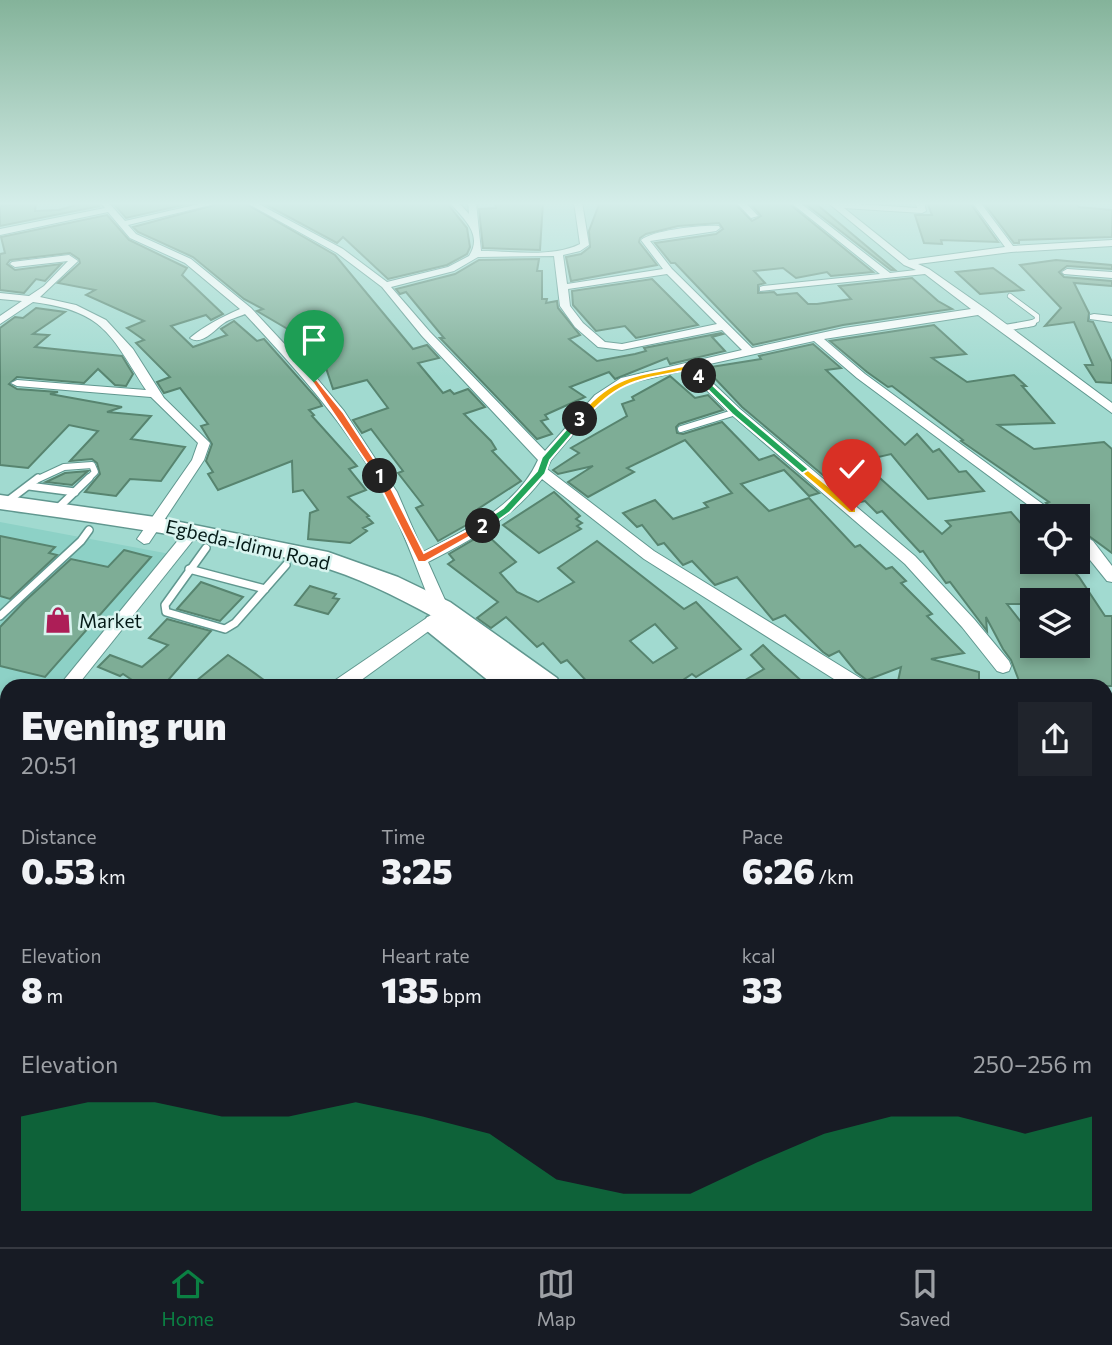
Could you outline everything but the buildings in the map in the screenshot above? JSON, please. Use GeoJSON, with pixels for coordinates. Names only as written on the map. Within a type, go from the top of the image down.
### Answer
{"type":"FeatureCollection","features":[{"type":"Feature","properties":{"kind":"main road","name":"Egbeda-Idimu Road"},"geometry":{"type":"LineString","coordinates":[[1,507],[89,530],[150,531]]}},
{"type":"Feature","properties":{"kind":"main road","name":"Egbeda-Idimu Road"},"geometry":{"type":"LineString","coordinates":[[1,507],[56,510],[150,531],[358,585],[436,615],[506,679]]}},
{"type":"Feature","properties":{"kind":"main road","name":"Egbeda-Idimu Road"},"geometry":{"type":"LineString","coordinates":[[194,542],[320,558],[390,583],[537,679]]}},
{"type":"Feature","properties":{"kind":"street"},"geometry":{"type":"LineString","coordinates":[[15,264],[59,260]]}},
{"type":"Feature","properties":{"kind":"street"},"geometry":{"type":"LineString","coordinates":[[0,321],[55,281],[72,260]]}},
{"type":"Feature","properties":{"kind":"street"},"geometry":{"type":"LineString","coordinates":[[186,260],[247,310],[340,414],[390,492],[421,559],[436,615],[349,679]]}},
{"type":"Feature","properties":{"kind":"street"},"geometry":{"type":"LineString","coordinates":[[352,260],[386,285],[543,466],[649,555],[848,679]]}},
{"type":"Feature","properties":{"kind":"street"},"geometry":{"type":"LineString","coordinates":[[386,285],[457,267],[472,260]]}},
{"type":"Feature","properties":{"kind":"street"},"geometry":{"type":"LineString","coordinates":[[559,260],[565,306],[579,325],[602,345],[622,346],[724,326]]}},
{"type":"Feature","properties":{"kind":"street"},"geometry":{"type":"LineString","coordinates":[[660,260],[751,353]]}},
{"type":"Feature","properties":{"kind":"street"},"geometry":{"type":"LineString","coordinates":[[868,260],[887,275]]}},
{"type":"Feature","properties":{"kind":"street"},"geometry":{"type":"LineString","coordinates":[[903,260],[976,312],[1112,422]]}},
{"type":"Feature","properties":{"kind":"street"},"geometry":{"type":"LineString","coordinates":[[907,263],[928,260]]}},
{"type":"Feature","properties":{"kind":"street"},"geometry":{"type":"LineString","coordinates":[[563,288],[668,271]]}},
{"type":"Feature","properties":{"kind":"street"},"geometry":{"type":"LineString","coordinates":[[1067,272],[1112,275]]}},
{"type":"Feature","properties":{"kind":"street"},"geometry":{"type":"LineString","coordinates":[[763,289],[920,273]]}},
{"type":"Feature","properties":{"kind":"street"},"geometry":{"type":"LineString","coordinates":[[0,296],[30,299],[92,313],[127,348],[154,394],[200,438],[204,449],[150,531]]}},
{"type":"Feature","properties":{"kind":"street"},"geometry":{"type":"LineString","coordinates":[[195,338],[212,330],[220,320],[247,310]]}},
{"type":"Feature","properties":{"kind":"street"},"geometry":{"type":"LineString","coordinates":[[421,559],[478,530],[506,510],[611,387],[625,380],[816,337],[976,312],[1005,328],[1112,409]]}},
{"type":"Feature","properties":{"kind":"street"},"geometry":{"type":"LineString","coordinates":[[1094,317],[1112,319]]}},
{"type":"Feature","properties":{"kind":"street"},"geometry":{"type":"LineString","coordinates":[[816,337],[861,376],[1036,504]]}},
{"type":"Feature","properties":{"kind":"street"},"geometry":{"type":"LineString","coordinates":[[689,367],[736,412],[910,560],[1003,666]]}},
{"type":"Feature","properties":{"kind":"street"},"geometry":{"type":"LineString","coordinates":[[17,383],[154,394]]}},
{"type":"Feature","properties":{"kind":"street"},"geometry":{"type":"LineString","coordinates":[[73,679],[194,542]]}},
{"type":"Feature","properties":{"kind":"street"},"geometry":{"type":"LineString","coordinates":[[1090,548],[1112,577]]}},
{"type":"Feature","properties":{"kind":"lane"},"geometry":{"type":"LineString","coordinates":[[1005,328],[1031,324],[1037,320],[1037,316],[1010,296]]}},
{"type":"Feature","properties":{"kind":"lane"},"geometry":{"type":"LineString","coordinates":[[681,429],[736,412]]}},
{"type":"Feature","properties":{"kind":"lane"},"geometry":{"type":"LineString","coordinates":[[1,507],[50,469],[92,465],[95,472],[56,510]]}},
{"type":"Feature","properties":{"kind":"lane"},"geometry":{"type":"LineString","coordinates":[[29,486],[75,492]]}},
{"type":"Feature","properties":{"kind":"lane"},"geometry":{"type":"LineString","coordinates":[[0,616],[81,541],[89,530]]}},
{"type":"Feature","properties":{"kind":"lane"},"geometry":{"type":"LineString","coordinates":[[194,542],[189,569],[165,604],[166,612],[225,629],[235,623],[286,565]]}},
{"type":"Feature","properties":{"kind":"lane"},"geometry":{"type":"LineString","coordinates":[[189,569],[265,589]]}},
{"type":"Feature","properties":{"kind":"shaded area","name":"Market"},"geometry":{"type":"Polygon","coordinates":[[[0,522],[170,554],[66,679],[0,679],[0,522]]]}},
{"type":"Feature","properties":{"kind":"place","name":"Market"},"geometry":{"type":"Point","coordinates":[58,620]}},
{"type":"Feature","properties":{"kind":"route"},"geometry":{"type":"LineString","coordinates":[[314,382],[340,414],[390,492],[421,559],[478,530],[506,510],[542,472],[545,459],[611,387],[625,380],[689,367],[736,412],[852,511]]}}]}
